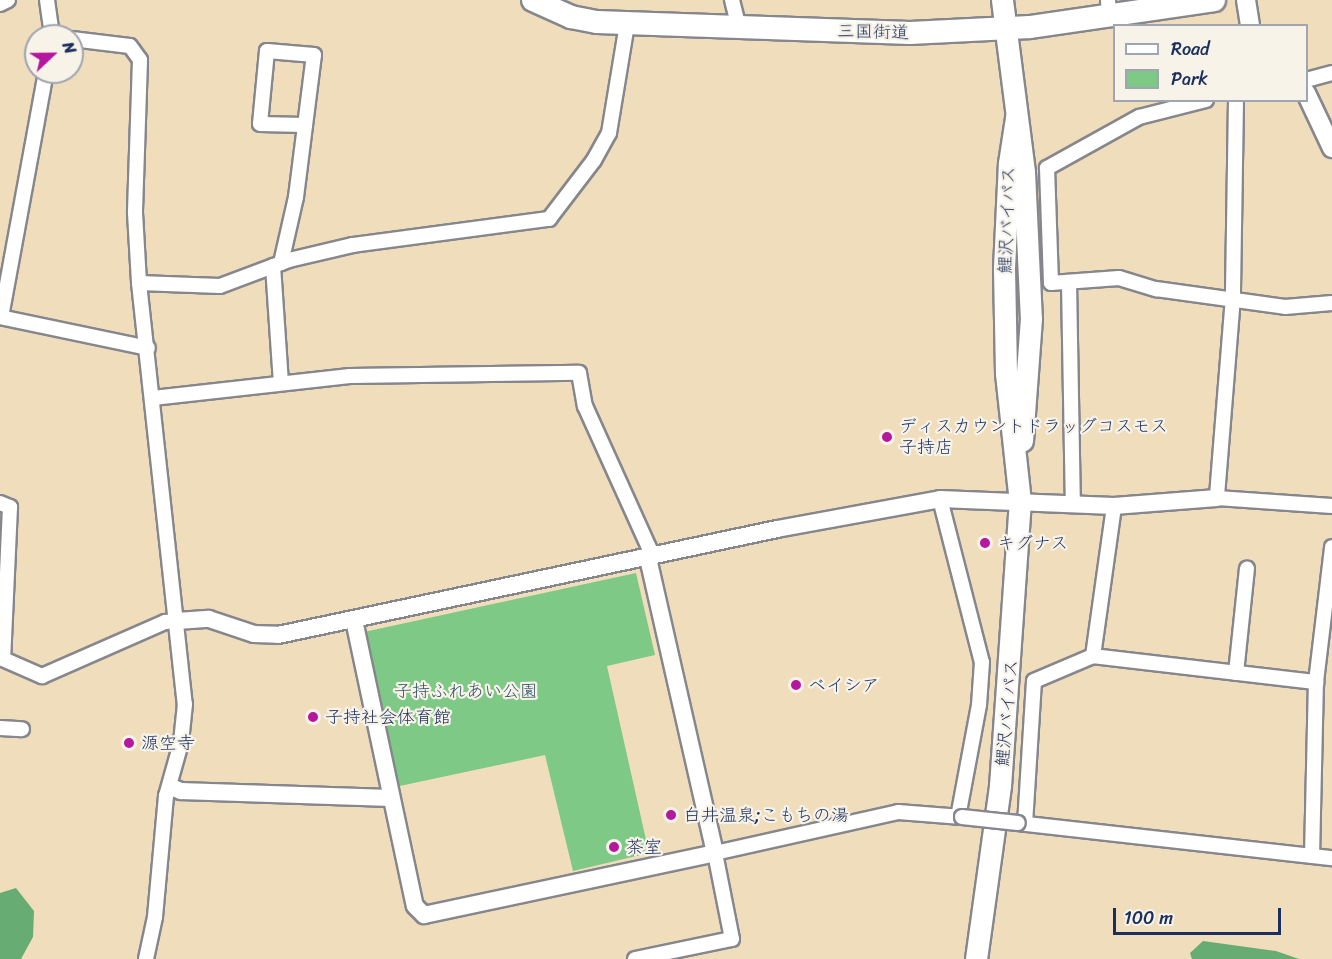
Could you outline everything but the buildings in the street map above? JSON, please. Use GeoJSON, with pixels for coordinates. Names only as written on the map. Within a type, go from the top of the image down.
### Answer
{"type":"FeatureCollection","features":[{"type":"Feature","properties":{"kind":"highway","name":"三国街道"},"geometry":{"type":"LineString","coordinates":[[533,0],[571,17],[627,24],[910,33],[1006,29],[1108,9],[1214,0]]}},
{"type":"Feature","properties":{"kind":"main road","name":"鯉沢バイパス"},"geometry":{"type":"LineString","coordinates":[[976,959],[1000,786],[1020,502],[1019,465],[1006,373],[1004,268],[1009,163],[1016,118],[1002,0]]}},
{"type":"Feature","properties":{"kind":"main road"},"geometry":{"type":"LineString","coordinates":[[1246,0],[1250,24]]}},
{"type":"Feature","properties":{"kind":"main road"},"geometry":{"type":"LineString","coordinates":[[1308,97],[1332,148]]}},
{"type":"Feature","properties":{"kind":"street"},"geometry":{"type":"LineString","coordinates":[[0,4],[8,0]]}},
{"type":"Feature","properties":{"kind":"street"},"geometry":{"type":"LineString","coordinates":[[47,0],[50,24]]}},
{"type":"Feature","properties":{"kind":"street"},"geometry":{"type":"LineString","coordinates":[[732,0],[739,28]]}},
{"type":"Feature","properties":{"kind":"street"},"geometry":{"type":"LineString","coordinates":[[139,283],[220,286],[277,264],[353,245],[549,219],[594,160],[609,133],[627,24]]}},
{"type":"Feature","properties":{"kind":"street"},"geometry":{"type":"LineString","coordinates":[[84,40],[130,46],[140,60],[135,213],[139,283],[148,348],[185,704],[171,787],[166,796],[155,917],[146,959]]}},
{"type":"Feature","properties":{"kind":"street"},"geometry":{"type":"LineString","coordinates":[[281,383],[277,264],[296,197],[314,55],[267,51],[260,124],[305,125]]}},
{"type":"Feature","properties":{"kind":"street"},"geometry":{"type":"LineString","coordinates":[[1308,79],[1332,73]]}},
{"type":"Feature","properties":{"kind":"street"},"geometry":{"type":"LineString","coordinates":[[44,84],[1,317],[148,348]]}},
{"type":"Feature","properties":{"kind":"street"},"geometry":{"type":"LineString","coordinates":[[1198,102],[1139,117],[1047,168],[1051,283],[1119,278],[1156,289],[1233,297],[1286,307],[1332,303]]}},
{"type":"Feature","properties":{"kind":"street"},"geometry":{"type":"LineString","coordinates":[[1217,498],[1233,297],[1236,102]]}},
{"type":"Feature","properties":{"kind":"street"},"geometry":{"type":"LineString","coordinates":[[1069,282],[1072,505]]}},
{"type":"Feature","properties":{"kind":"street"},"geometry":{"type":"LineString","coordinates":[[153,398],[350,376],[579,373],[585,406],[649,548],[648,558],[715,852],[732,939],[635,959]]}},
{"type":"Feature","properties":{"kind":"street"},"geometry":{"type":"LineString","coordinates":[[0,503],[10,507],[3,659],[42,676],[165,622],[209,619],[254,634],[278,635],[777,529],[940,499],[1114,506],[1217,498],[1332,506]]}},
{"type":"Feature","properties":{"kind":"street"},"geometry":{"type":"LineString","coordinates":[[940,499],[982,662],[979,705],[960,817]]}},
{"type":"Feature","properties":{"kind":"street"},"geometry":{"type":"LineString","coordinates":[[1093,656],[1114,506]]}},
{"type":"Feature","properties":{"kind":"street"},"geometry":{"type":"LineString","coordinates":[[1312,856],[1316,682],[1332,548]]}},
{"type":"Feature","properties":{"kind":"street"},"geometry":{"type":"LineString","coordinates":[[1236,673],[1247,569]]}},
{"type":"Feature","properties":{"kind":"street"},"geometry":{"type":"LineString","coordinates":[[354,620],[390,798],[415,906],[424,915],[898,812],[1022,823],[1332,858]]}},
{"type":"Feature","properties":{"kind":"street"},"geometry":{"type":"LineString","coordinates":[[1022,823],[1034,681],[1093,656],[1316,682]]}},
{"type":"Feature","properties":{"kind":"street"},"geometry":{"type":"LineString","coordinates":[[0,728],[22,729]]}},
{"type":"Feature","properties":{"kind":"street"},"geometry":{"type":"LineString","coordinates":[[171,787],[181,791],[390,798]]}},
{"type":"Feature","properties":{"kind":"green space","name":"子持ふれあい公園"},"geometry":{"type":"Polygon","coordinates":[[[636,573],[655,655],[607,666],[649,853],[573,871],[545,755],[395,787],[364,632],[636,573]]]}},
{"type":"Feature","properties":{"kind":"green space"},"geometry":{"type":"Polygon","coordinates":[[[16,888],[34,911],[33,937],[21,959],[0,959],[0,893],[16,888]]]}},
{"type":"Feature","properties":{"kind":"green space"},"geometry":{"type":"Polygon","coordinates":[[[1203,941],[1276,951],[1299,959],[1192,959],[1190,953],[1203,941]]]}},
{"type":"Feature","properties":{"kind":"place","name":"ディスカウントドラッグコスモス 子持店"},"geometry":{"type":"Point","coordinates":[887,437]}},
{"type":"Feature","properties":{"kind":"place","name":"キグナス"},"geometry":{"type":"Point","coordinates":[985,543]}},
{"type":"Feature","properties":{"kind":"place","name":"ベイシア"},"geometry":{"type":"Point","coordinates":[796,685]}},
{"type":"Feature","properties":{"kind":"place","name":"子持社会体育館"},"geometry":{"type":"Point","coordinates":[313,717]}},
{"type":"Feature","properties":{"kind":"place","name":"源空寺"},"geometry":{"type":"Point","coordinates":[129,743]}},
{"type":"Feature","properties":{"kind":"place","name":"白井温泉;こもちの湯"},"geometry":{"type":"Point","coordinates":[671,815]}},
{"type":"Feature","properties":{"kind":"place","name":"茶室"},"geometry":{"type":"Point","coordinates":[614,847]}}]}
